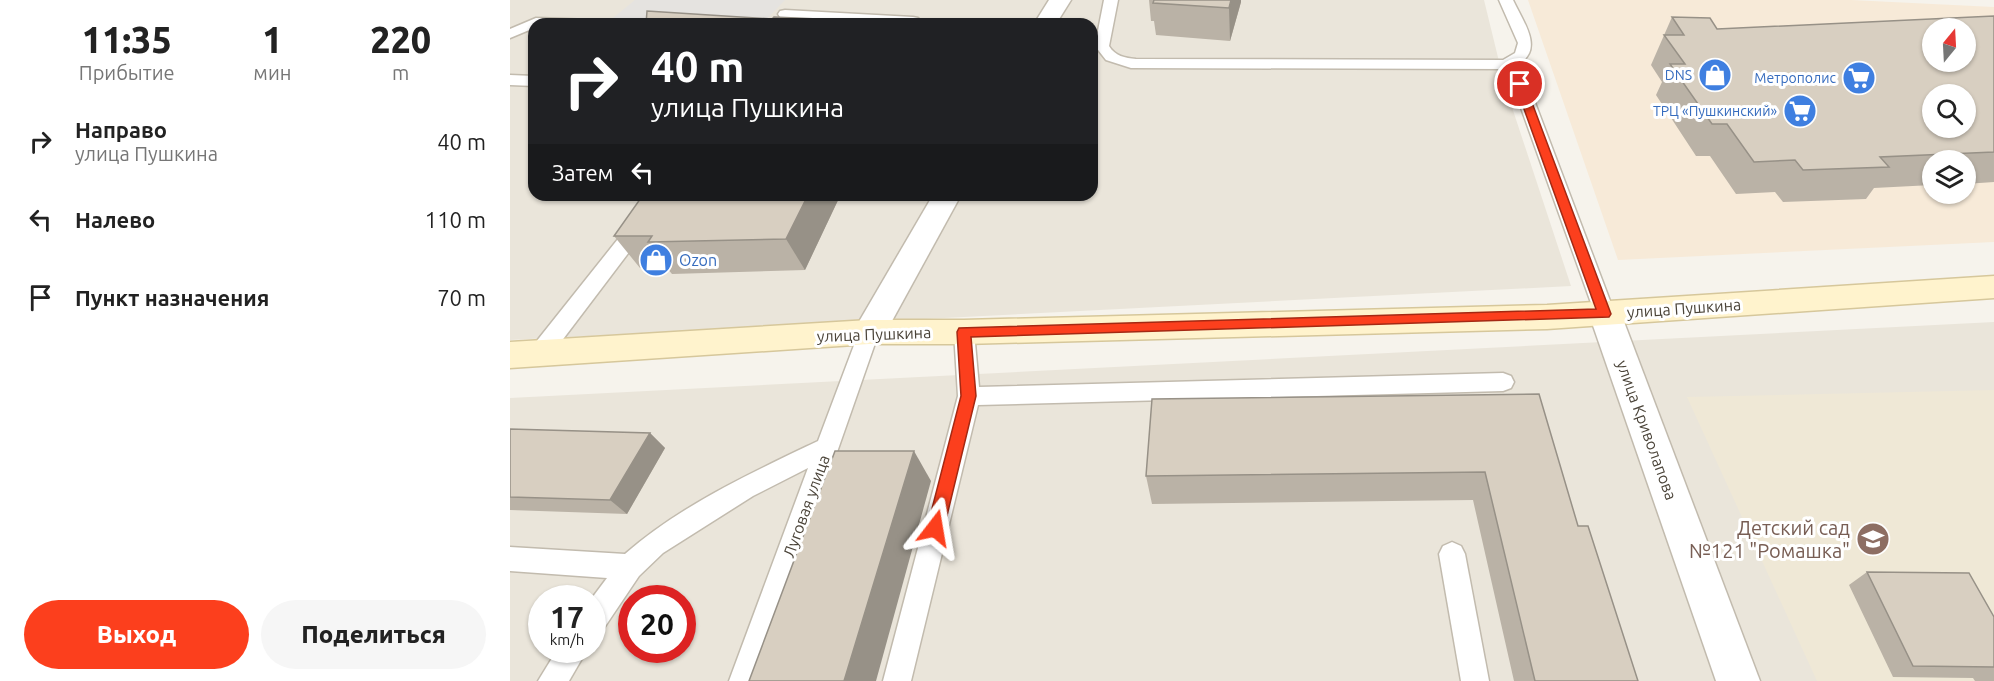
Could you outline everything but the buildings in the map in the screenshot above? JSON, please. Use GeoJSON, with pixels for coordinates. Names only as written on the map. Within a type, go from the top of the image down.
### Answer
{"type":"FeatureCollection","features":[{"type":"Feature","properties":{"kind":"main road","name":"улица Пушкина"},"geometry":{"type":"LineString","coordinates":[[525,354],[870,332],[964,332],[1605,314],[1994,287]]}},
{"type":"Feature","properties":{"kind":"street"},"geometry":{"type":"LineString","coordinates":[[1049,18],[1060,0]]}},
{"type":"Feature","properties":{"kind":"street"},"geometry":{"type":"LineString","coordinates":[[870,332],[944,201]]}},
{"type":"Feature","properties":{"kind":"street","name":"улица Криволапова"},"geometry":{"type":"LineString","coordinates":[[1605,314],[1738,681]]}},
{"type":"Feature","properties":{"kind":"lane"},"geometry":{"type":"LineString","coordinates":[[781,18],[798,0]]}},
{"type":"Feature","properties":{"kind":"lane"},"geometry":{"type":"LineString","coordinates":[[1111,0],[1102,46],[1104,51],[1115,60],[1136,64],[1506,65],[1522,55],[1525,43],[1506,0]]}},
{"type":"Feature","properties":{"kind":"lane"},"geometry":{"type":"LineString","coordinates":[[510,34],[528,26]]}},
{"type":"Feature","properties":{"kind":"lane"},"geometry":{"type":"LineString","coordinates":[[1512,63],[1605,314]]}},
{"type":"Feature","properties":{"kind":"lane"},"geometry":{"type":"LineString","coordinates":[[510,80],[528,81]]}},
{"type":"Feature","properties":{"kind":"lane"},"geometry":{"type":"LineString","coordinates":[[525,354],[658,201]]}},
{"type":"Feature","properties":{"kind":"lane","name":"Луговая улица"},"geometry":{"type":"LineString","coordinates":[[743,681],[870,332]]}},
{"type":"Feature","properties":{"kind":"lane"},"geometry":{"type":"LineString","coordinates":[[897,681],[969,396],[964,332]]}},
{"type":"Feature","properties":{"kind":"lane"},"geometry":{"type":"LineString","coordinates":[[969,396],[1503,382]]}},
{"type":"Feature","properties":{"kind":"lane"},"geometry":{"type":"LineString","coordinates":[[606,602],[630,567],[654,545],[744,488],[827,447]]}},
{"type":"Feature","properties":{"kind":"lane"},"geometry":{"type":"LineString","coordinates":[[1452,554],[1475,681]]}},
{"type":"Feature","properties":{"kind":"lane"},"geometry":{"type":"LineString","coordinates":[[510,559],[630,567]]}},
{"type":"Feature","properties":{"kind":"lane"},"geometry":{"type":"LineString","coordinates":[[552,681],[564,663]]}},
{"type":"Feature","properties":{"kind":"shaded area"},"geometry":{"type":"Polygon","coordinates":[[[510,0],[1484,0],[1505,86],[1571,286],[510,340],[510,0]]]}},
{"type":"Feature","properties":{"kind":"shaded area"},"geometry":{"type":"Polygon","coordinates":[[[635,0],[785,0],[768,18],[613,18],[635,0]]]}},
{"type":"Feature","properties":{"kind":"shaded area"},"geometry":{"type":"Polygon","coordinates":[[[1528,0],[1851,0],[1994,7],[1994,242],[1618,260],[1528,0]]]}},
{"type":"Feature","properties":{"kind":"shaded area"},"geometry":{"type":"Polygon","coordinates":[[[1994,322],[1994,681],[510,681],[510,398],[1994,322]]]}},
{"type":"Feature","properties":{"kind":"shaded area","name":"Детский сад №121 \"Ромашка\""},"geometry":{"type":"Polygon","coordinates":[[[1994,390],[1994,681],[1817,681],[1687,397],[1994,390]]]}},
{"type":"Feature","properties":{"kind":"place","name":"DNS"},"geometry":{"type":"Point","coordinates":[1715,75]}},
{"type":"Feature","properties":{"kind":"place","name":"Метрополис"},"geometry":{"type":"Point","coordinates":[1859,78]}},
{"type":"Feature","properties":{"kind":"place","name":"ТРЦ «Пушкинский»"},"geometry":{"type":"Point","coordinates":[1800,111]}},
{"type":"Feature","properties":{"kind":"place","name":"Ozon"},"geometry":{"type":"Point","coordinates":[656,260]}},
{"type":"Feature","properties":{"kind":"place","name":"Детский сад №121 \"Ромашка\""},"geometry":{"type":"Point","coordinates":[1873,539]}},
{"type":"Feature","properties":{"kind":"route"},"geometry":{"type":"LineString","coordinates":[[935,528],[969,396],[964,332],[1605,314],[1520,84]]}}]}
